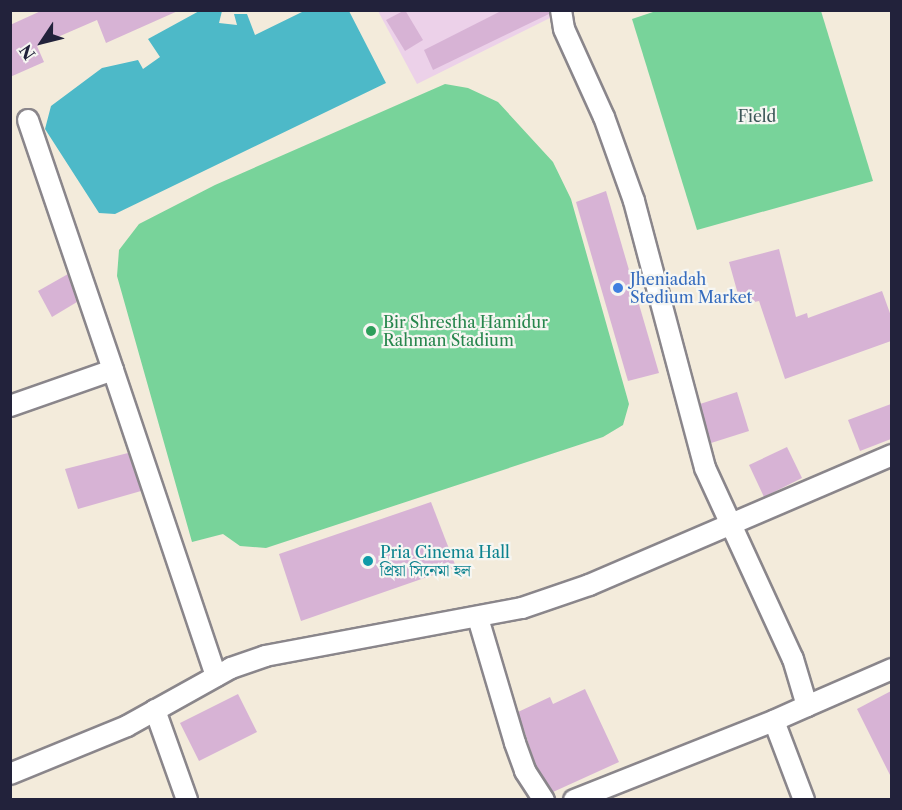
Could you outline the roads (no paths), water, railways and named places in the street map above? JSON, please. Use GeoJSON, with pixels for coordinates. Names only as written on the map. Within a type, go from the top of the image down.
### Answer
{"type":"FeatureCollection","features":[{"type":"Feature","properties":{"kind":"street"},"geometry":{"type":"LineString","coordinates":[[561,10],[564,29],[604,117],[631,192],[705,468],[785,636],[807,706]]}},
{"type":"Feature","properties":{"kind":"street"},"geometry":{"type":"LineString","coordinates":[[28,120],[216,676]]}},
{"type":"Feature","properties":{"kind":"street"},"geometry":{"type":"LineString","coordinates":[[10,406],[113,370]]}},
{"type":"Feature","properties":{"kind":"street"},"geometry":{"type":"LineString","coordinates":[[10,774],[127,726],[216,676],[264,656],[307,646],[478,618],[522,608],[589,585],[891,455]]}},
{"type":"Feature","properties":{"kind":"street"},"geometry":{"type":"LineString","coordinates":[[478,618],[514,743],[544,800]]}},
{"type":"Feature","properties":{"kind":"street"},"geometry":{"type":"LineString","coordinates":[[573,800],[774,721],[891,669]]}},
{"type":"Feature","properties":{"kind":"street"},"geometry":{"type":"LineString","coordinates":[[155,710],[187,800]]}},
{"type":"Feature","properties":{"kind":"street"},"geometry":{"type":"LineString","coordinates":[[774,721],[804,800]]}},
{"type":"Feature","properties":{"kind":"water"},"geometry":{"type":"Polygon","coordinates":[[[201,10],[222,11],[219,23],[237,25],[234,14],[247,14],[255,35],[304,11],[349,11],[386,83],[115,214],[99,213],[45,129],[51,106],[102,68],[138,60],[143,69],[160,57],[148,39],[201,10]]]}},
{"type":"Feature","properties":{"kind":"place","name":"Jheniadah Stedium Market"},"geometry":{"type":"Point","coordinates":[618,288]}},
{"type":"Feature","properties":{"kind":"place","name":"Bir Shrestha Hamidur Rahman Stadium"},"geometry":{"type":"Point","coordinates":[371,331]}},
{"type":"Feature","properties":{"kind":"place","name":"Pria Cinema Hall প্রিয়া সিনেমা হল"},"geometry":{"type":"Point","coordinates":[368,561]}},
{"type":"Feature","properties":{"kind":"park label","name":"Field"},"geometry":{"type":"Point","coordinates":[757,116]}}]}
